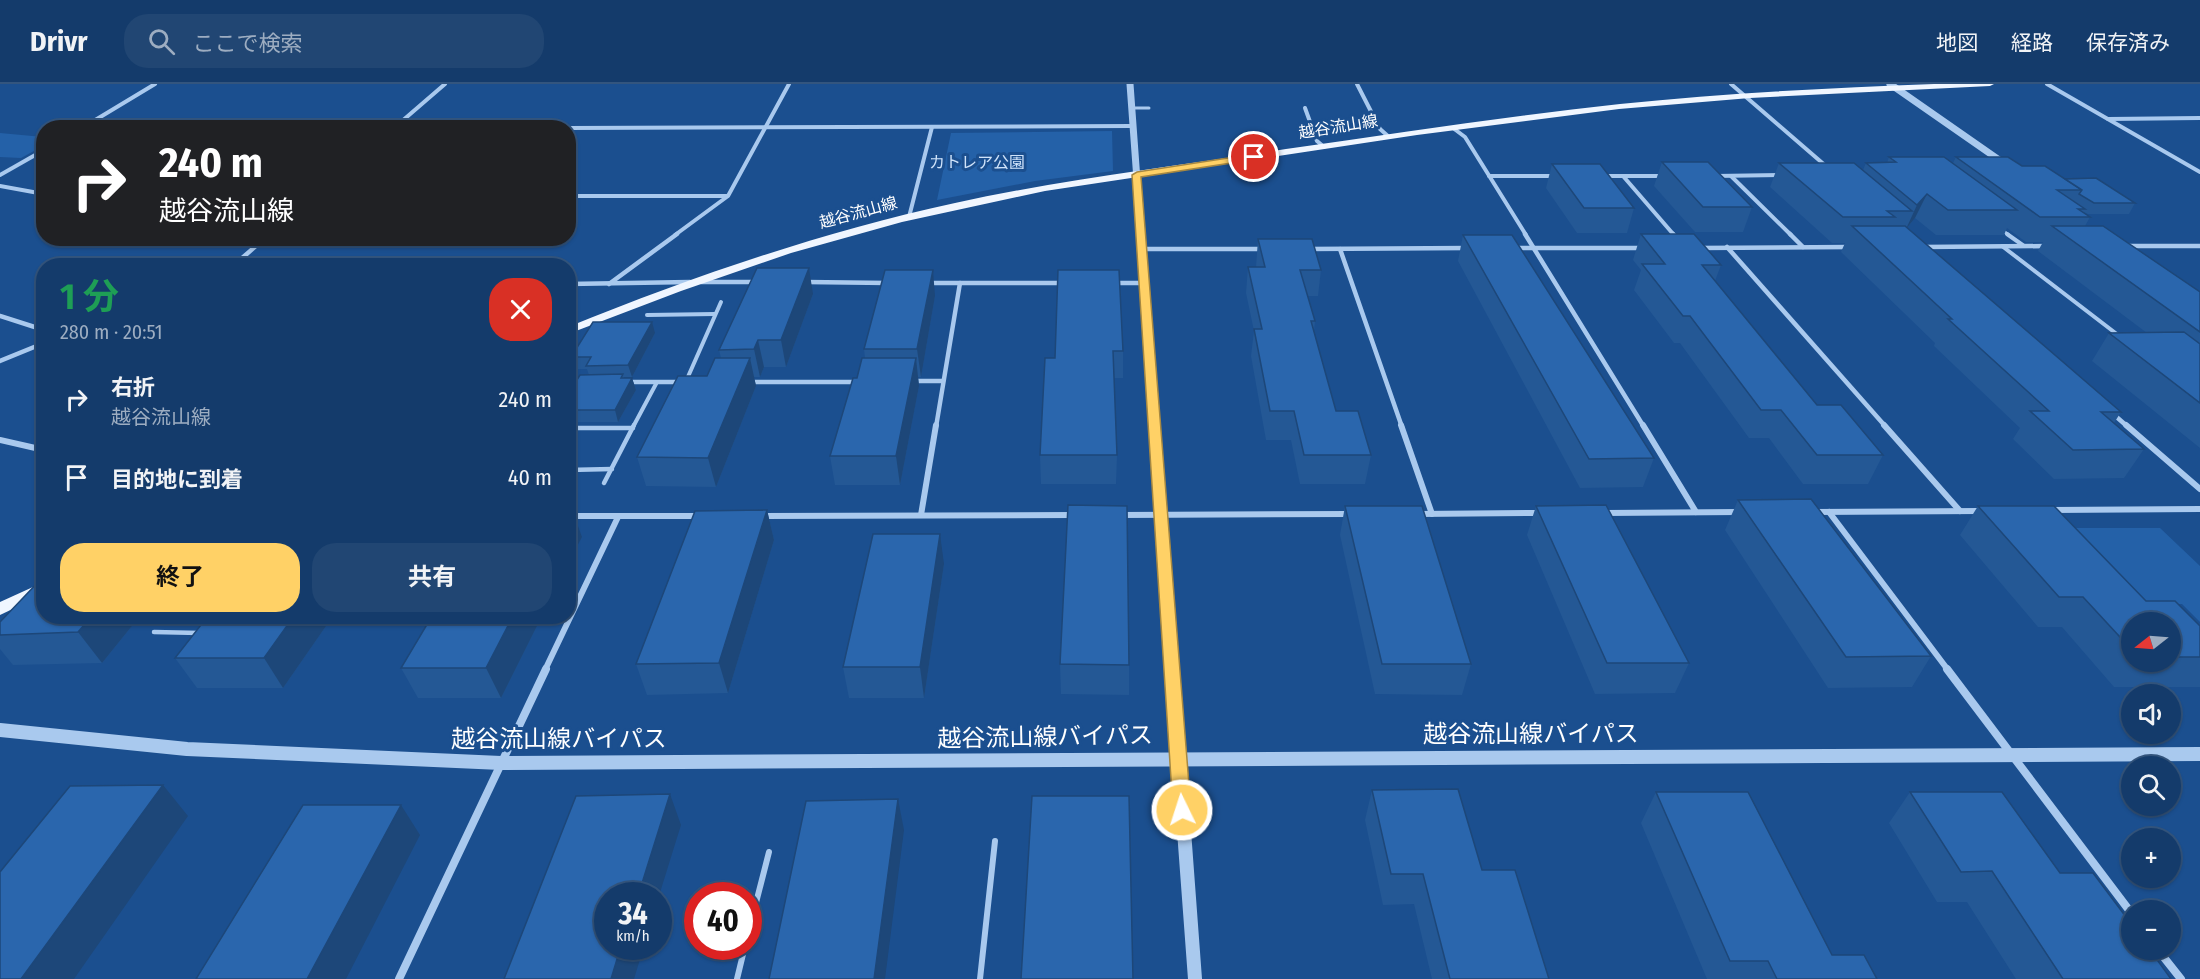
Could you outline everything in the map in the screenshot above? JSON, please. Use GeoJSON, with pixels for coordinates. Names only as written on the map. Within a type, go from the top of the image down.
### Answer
{"type":"FeatureCollection","features":[{"type":"Feature","properties":{"kind":"main road","name":"越谷流山線"},"geometry":{"type":"LineString","coordinates":[[576,328],[692,282],[803,246],[909,217],[1013,194],[1389,137],[1602,108],[1893,86],[1990,84]]}},
{"type":"Feature","properties":{"kind":"main road"},"geometry":{"type":"LineString","coordinates":[[0,609],[36,591]]}},
{"type":"Feature","properties":{"kind":"street"},"geometry":{"type":"LineString","coordinates":[[95,120],[155,84]]}},
{"type":"Feature","properties":{"kind":"street"},"geometry":{"type":"LineString","coordinates":[[403,120],[445,84]]}},
{"type":"Feature","properties":{"kind":"street"},"geometry":{"type":"LineString","coordinates":[[608,284],[728,196],[789,84]]}},
{"type":"Feature","properties":{"kind":"street"},"geometry":{"type":"LineString","coordinates":[[1130,84],[1195,979]]}},
{"type":"Feature","properties":{"kind":"street"},"geometry":{"type":"LineString","coordinates":[[1357,84],[1380,129],[1389,137]]}},
{"type":"Feature","properties":{"kind":"street"},"geometry":{"type":"LineString","coordinates":[[1731,84],[1828,168]]}},
{"type":"Feature","properties":{"kind":"street"},"geometry":{"type":"LineString","coordinates":[[2047,84],[2200,172]]}},
{"type":"Feature","properties":{"kind":"street"},"geometry":{"type":"LineString","coordinates":[[1893,86],[2010,167]]}},
{"type":"Feature","properties":{"kind":"street"},"geometry":{"type":"LineString","coordinates":[[1305,108],[1317,141],[1323,147]]}},
{"type":"Feature","properties":{"kind":"street"},"geometry":{"type":"LineString","coordinates":[[2107,118],[2200,118]]}},
{"type":"Feature","properties":{"kind":"street"},"geometry":{"type":"LineString","coordinates":[[576,128],[1132,126]]}},
{"type":"Feature","properties":{"kind":"street"},"geometry":{"type":"LineString","coordinates":[[909,217],[932,127]]}},
{"type":"Feature","properties":{"kind":"street"},"geometry":{"type":"LineString","coordinates":[[1453,128],[1465,137],[1696,512]]}},
{"type":"Feature","properties":{"kind":"street"},"geometry":{"type":"LineString","coordinates":[[0,175],[36,155]]}},
{"type":"Feature","properties":{"kind":"street"},"geometry":{"type":"LineString","coordinates":[[1489,176],[1565,176]]}},
{"type":"Feature","properties":{"kind":"street"},"geometry":{"type":"LineString","coordinates":[[1600,176],[1677,176]]}},
{"type":"Feature","properties":{"kind":"street"},"geometry":{"type":"LineString","coordinates":[[1623,176],[1684,248]]}},
{"type":"Feature","properties":{"kind":"street"},"geometry":{"type":"LineString","coordinates":[[1710,176],[1790,176]]}},
{"type":"Feature","properties":{"kind":"street"},"geometry":{"type":"LineString","coordinates":[[1731,176],[1803,247]]}},
{"type":"Feature","properties":{"kind":"street"},"geometry":{"type":"LineString","coordinates":[[0,186],[36,193]]}},
{"type":"Feature","properties":{"kind":"street"},"geometry":{"type":"LineString","coordinates":[[576,196],[728,196]]}},
{"type":"Feature","properties":{"kind":"street"},"geometry":{"type":"LineString","coordinates":[[2115,240],[2134,253]]}},
{"type":"Feature","properties":{"kind":"street"},"geometry":{"type":"LineString","coordinates":[[242,258],[256,246]]}},
{"type":"Feature","properties":{"kind":"street"},"geometry":{"type":"LineString","coordinates":[[1928,255],[1919,247],[2057,246]]}},
{"type":"Feature","properties":{"kind":"street"},"geometry":{"type":"LineString","coordinates":[[2124,246],[2200,246]]}},
{"type":"Feature","properties":{"kind":"street"},"geometry":{"type":"LineString","coordinates":[[1727,247],[1960,511]]}},
{"type":"Feature","properties":{"kind":"street"},"geometry":{"type":"LineString","coordinates":[[1695,248],[1861,247]]}},
{"type":"Feature","properties":{"kind":"street"},"geometry":{"type":"LineString","coordinates":[[1305,249],[1476,248]]}},
{"type":"Feature","properties":{"kind":"street"},"geometry":{"type":"LineString","coordinates":[[1509,248],[1649,248]]}},
{"type":"Feature","properties":{"kind":"street"},"geometry":{"type":"LineString","coordinates":[[1142,249],[1270,249]]}},
{"type":"Feature","properties":{"kind":"street"},"geometry":{"type":"LineString","coordinates":[[1340,249],[1432,514]]}},
{"type":"Feature","properties":{"kind":"street"},"geometry":{"type":"LineString","coordinates":[[576,284],[759,282]]}},
{"type":"Feature","properties":{"kind":"street"},"geometry":{"type":"LineString","coordinates":[[794,282],[901,283]]}},
{"type":"Feature","properties":{"kind":"street"},"geometry":{"type":"LineString","coordinates":[[924,283],[1075,283]]}},
{"type":"Feature","properties":{"kind":"street"},"geometry":{"type":"LineString","coordinates":[[921,515],[960,283]]}},
{"type":"Feature","properties":{"kind":"street"},"geometry":{"type":"LineString","coordinates":[[1110,283],[1144,283]]}},
{"type":"Feature","properties":{"kind":"street"},"geometry":{"type":"LineString","coordinates":[[0,316],[36,327]]}},
{"type":"Feature","properties":{"kind":"street"},"geometry":{"type":"LineString","coordinates":[[0,361],[36,345]]}},
{"type":"Feature","properties":{"kind":"street"},"geometry":{"type":"LineString","coordinates":[[908,381],[943,381]]}},
{"type":"Feature","properties":{"kind":"street"},"geometry":{"type":"LineString","coordinates":[[576,382],[591,382]]}},
{"type":"Feature","properties":{"kind":"street"},"geometry":{"type":"LineString","coordinates":[[624,382],[698,382]]}},
{"type":"Feature","properties":{"kind":"street"},"geometry":{"type":"LineString","coordinates":[[744,382],[861,382]]}},
{"type":"Feature","properties":{"kind":"street"},"geometry":{"type":"LineString","coordinates":[[2109,411],[2200,489]]}},
{"type":"Feature","properties":{"kind":"street"},"geometry":{"type":"LineString","coordinates":[[0,440],[36,448]]}},
{"type":"Feature","properties":{"kind":"street"},"geometry":{"type":"LineString","coordinates":[[2040,510],[2200,509]]}},
{"type":"Feature","properties":{"kind":"street"},"geometry":{"type":"LineString","coordinates":[[1807,512],[1983,511]]}},
{"type":"Feature","properties":{"kind":"street"},"geometry":{"type":"LineString","coordinates":[[1600,513],[1751,512]]}},
{"type":"Feature","properties":{"kind":"street"},"geometry":{"type":"LineString","coordinates":[[1829,512],[2121,900]]}},
{"type":"Feature","properties":{"kind":"street"},"geometry":{"type":"LineString","coordinates":[[1408,514],[1552,513]]}},
{"type":"Feature","properties":{"kind":"street"},"geometry":{"type":"LineString","coordinates":[[1115,515],[1361,514]]}},
{"type":"Feature","properties":{"kind":"street"},"geometry":{"type":"LineString","coordinates":[[758,516],[1081,515]]}},
{"type":"Feature","properties":{"kind":"street"},"geometry":{"type":"LineString","coordinates":[[576,516],[711,516]]}},
{"type":"Feature","properties":{"kind":"street"},"geometry":{"type":"LineString","coordinates":[[576,605],[618,517]]}},
{"type":"Feature","properties":{"kind":"street"},"geometry":{"type":"LineString","coordinates":[[399,979],[567,624]]}},
{"type":"Feature","properties":{"kind":"street","name":"越谷流山線バイパス"},"geometry":{"type":"LineString","coordinates":[[0,730],[77,741],[239,754],[501,763],[2200,754]]}},
{"type":"Feature","properties":{"kind":"street"},"geometry":{"type":"LineString","coordinates":[[2166,960],[2181,979]]}},
{"type":"Feature","properties":{"kind":"lane"},"geometry":{"type":"LineString","coordinates":[[1131,108],[1149,108]]}},
{"type":"Feature","properties":{"kind":"lane"},"geometry":{"type":"LineString","coordinates":[[1997,226],[2024,246]]}},
{"type":"Feature","properties":{"kind":"lane"},"geometry":{"type":"LineString","coordinates":[[2002,246],[2124,340]]}},
{"type":"Feature","properties":{"kind":"lane"},"geometry":{"type":"LineString","coordinates":[[686,382],[721,302]]}},
{"type":"Feature","properties":{"kind":"lane"},"geometry":{"type":"LineString","coordinates":[[647,315],[716,314]]}},
{"type":"Feature","properties":{"kind":"lane"},"geometry":{"type":"LineString","coordinates":[[604,483],[657,382]]}},
{"type":"Feature","properties":{"kind":"lane"},"geometry":{"type":"LineString","coordinates":[[576,428],[633,428]]}},
{"type":"Feature","properties":{"kind":"lane"},"geometry":{"type":"LineString","coordinates":[[576,470],[612,469]]}},
{"type":"Feature","properties":{"kind":"lane"},"geometry":{"type":"LineString","coordinates":[[154,632],[212,633]]}},
{"type":"Feature","properties":{"kind":"lane"},"geometry":{"type":"LineString","coordinates":[[980,979],[995,841]]}},
{"type":"Feature","properties":{"kind":"lane"},"geometry":{"type":"LineString","coordinates":[[761,882],[769,852]]}},
{"type":"Feature","properties":{"kind":"lane"},"geometry":{"type":"LineString","coordinates":[[737,979],[742,960]]}},
{"type":"Feature","properties":{"kind":"green space","name":"カトレア公園"},"geometry":{"type":"Polygon","coordinates":[[[1112,131],[1113,171],[1035,181],[937,200],[951,133],[1112,131]]]}},
{"type":"Feature","properties":{"kind":"green space"},"geometry":{"type":"Polygon","coordinates":[[[0,133],[36,136],[36,150],[21,158],[0,157],[0,133]]]}},
{"type":"Feature","properties":{"kind":"green space"},"geometry":{"type":"Polygon","coordinates":[[[2060,528],[2160,528],[2200,566],[2200,622],[2182,604],[2133,604],[2060,528]]]}},
{"type":"Feature","properties":{"kind":"building"},"geometry":{"type":"Polygon","coordinates":[[[1889,157],[1944,157],[2017,210],[1948,210],[1927,194],[1917,205],[1866,163],[1896,162],[1889,157]]]}},
{"type":"Feature","properties":{"kind":"building"},"geometry":{"type":"Polygon","coordinates":[[[1956,157],[2008,157],[2022,166],[2045,166],[2082,190],[2057,190],[2085,209],[2078,209],[2090,217],[2040,217],[1956,157]]]}},
{"type":"Feature","properties":{"kind":"building"},"geometry":{"type":"Polygon","coordinates":[[[1662,162],[1708,162],[1752,207],[1703,207],[1662,162]]]}},
{"type":"Feature","properties":{"kind":"building"},"geometry":{"type":"Polygon","coordinates":[[[1779,163],[1854,163],[1912,211],[1887,211],[1895,217],[1843,217],[1779,163]]]}},
{"type":"Feature","properties":{"kind":"building"},"geometry":{"type":"Polygon","coordinates":[[[1552,164],[1600,164],[1634,208],[1584,208],[1552,164]]]}},
{"type":"Feature","properties":{"kind":"building"},"geometry":{"type":"Polygon","coordinates":[[[2096,178],[2135,203],[2094,203],[2079,194],[2082,190],[2065,179],[2096,178]]]}},
{"type":"Feature","properties":{"kind":"building"},"geometry":{"type":"Polygon","coordinates":[[[1852,226],[1905,226],[2121,412],[2101,412],[2144,449],[2073,450],[2030,411],[2049,411],[1948,319],[1952,319],[1852,226]]]}},
{"type":"Feature","properties":{"kind":"building"},"geometry":{"type":"Polygon","coordinates":[[[2052,226],[2103,226],[2200,292],[2200,332],[2052,226]]]}},
{"type":"Feature","properties":{"kind":"building"},"geometry":{"type":"Polygon","coordinates":[[[1641,234],[1694,234],[1721,265],[1702,265],[1817,405],[1841,405],[1883,455],[1817,455],[1781,410],[1761,410],[1690,316],[1683,316],[1642,264],[1665,264],[1641,234]]]}},
{"type":"Feature","properties":{"kind":"building"},"geometry":{"type":"Polygon","coordinates":[[[1463,235],[1512,235],[1654,458],[1589,459],[1463,235]]]}},
{"type":"Feature","properties":{"kind":"building"},"geometry":{"type":"Polygon","coordinates":[[[1258,239],[1312,239],[1321,270],[1300,270],[1315,321],[1311,321],[1336,411],[1358,411],[1371,455],[1304,455],[1294,411],[1270,411],[1254,329],[1262,329],[1248,267],[1265,267],[1258,239]]]}},
{"type":"Feature","properties":{"kind":"building"},"geometry":{"type":"Polygon","coordinates":[[[757,268],[809,268],[781,340],[758,340],[754,349],[719,350],[757,268]]]}},
{"type":"Feature","properties":{"kind":"building"},"geometry":{"type":"Polygon","coordinates":[[[885,270],[933,270],[917,349],[864,349],[885,270]]]}},
{"type":"Feature","properties":{"kind":"building"},"geometry":{"type":"Polygon","coordinates":[[[1058,270],[1119,270],[1123,351],[1113,351],[1117,455],[1040,455],[1045,358],[1055,358],[1058,270]]]}},
{"type":"Feature","properties":{"kind":"building"},"geometry":{"type":"Polygon","coordinates":[[[593,322],[652,322],[628,365],[586,366],[591,357],[576,357],[576,349],[593,322]]]}},
{"type":"Feature","properties":{"kind":"building"},"geometry":{"type":"Polygon","coordinates":[[[2184,332],[2200,344],[2200,403],[2109,333],[2184,332]]]}},
{"type":"Feature","properties":{"kind":"building"},"geometry":{"type":"Polygon","coordinates":[[[715,358],[750,358],[708,458],[637,457],[678,376],[707,376],[715,358]]]}},
{"type":"Feature","properties":{"kind":"building"},"geometry":{"type":"Polygon","coordinates":[[[862,358],[916,358],[896,456],[830,456],[853,378],[857,378],[862,358]]]}},
{"type":"Feature","properties":{"kind":"building"},"geometry":{"type":"Polygon","coordinates":[[[623,374],[621,378],[632,378],[615,410],[576,410],[576,381],[580,375],[623,374]]]}},
{"type":"Feature","properties":{"kind":"building"},"geometry":{"type":"Polygon","coordinates":[[[1811,499],[1931,656],[1846,657],[1738,500],[1811,499]]]}},
{"type":"Feature","properties":{"kind":"building"},"geometry":{"type":"Polygon","coordinates":[[[1068,505],[1127,506],[1129,665],[1060,664],[1068,505]]]}},
{"type":"Feature","properties":{"kind":"building"},"geometry":{"type":"Polygon","coordinates":[[[1606,505],[1689,663],[1607,663],[1536,506],[1606,505]]]}},
{"type":"Feature","properties":{"kind":"building"},"geometry":{"type":"Polygon","coordinates":[[[1345,506],[1422,506],[1471,664],[1382,664],[1345,506]]]}},
{"type":"Feature","properties":{"kind":"building"},"geometry":{"type":"Polygon","coordinates":[[[1978,506],[2054,506],[2146,601],[2175,601],[2200,626],[2200,657],[2181,657],[2181,612],[2121,612],[2121,638],[2083,597],[2059,597],[1978,506]]]}},
{"type":"Feature","properties":{"kind":"building"},"geometry":{"type":"Polygon","coordinates":[[[767,510],[719,663],[636,664],[695,511],[767,510]]]}},
{"type":"Feature","properties":{"kind":"building"},"geometry":{"type":"Polygon","coordinates":[[[873,534],[940,534],[920,667],[843,667],[873,534]]]}},
{"type":"Feature","properties":{"kind":"building"},"geometry":{"type":"Polygon","coordinates":[[[36,584],[36,624],[85,624],[78,632],[0,635],[0,622],[36,584]]]}},
{"type":"Feature","properties":{"kind":"building"},"geometry":{"type":"Polygon","coordinates":[[[202,624],[288,624],[264,658],[175,658],[202,624]]]}},
{"type":"Feature","properties":{"kind":"building"},"geometry":{"type":"Polygon","coordinates":[[[427,624],[509,624],[486,668],[401,668],[427,624]]]}},
{"type":"Feature","properties":{"kind":"building"},"geometry":{"type":"Polygon","coordinates":[[[163,785],[21,979],[0,979],[0,872],[70,786],[163,785]]]}},
{"type":"Feature","properties":{"kind":"building"},"geometry":{"type":"Polygon","coordinates":[[[1458,789],[1482,870],[1515,870],[1549,979],[1450,979],[1423,874],[1391,874],[1372,790],[1458,789]]]}},
{"type":"Feature","properties":{"kind":"building"},"geometry":{"type":"Polygon","coordinates":[[[1656,792],[1748,792],[1832,955],[1864,955],[1877,979],[1777,979],[1768,961],[1730,961],[1656,792]]]}},
{"type":"Feature","properties":{"kind":"building"},"geometry":{"type":"Polygon","coordinates":[[[1910,792],[2002,792],[2060,873],[2093,873],[2121,910],[2121,960],[2157,960],[2171,979],[2063,979],[1992,871],[1961,872],[1910,792]]]}},
{"type":"Feature","properties":{"kind":"building"},"geometry":{"type":"Polygon","coordinates":[[[670,794],[642,882],[594,882],[594,960],[617,960],[611,979],[504,979],[576,796],[670,794]]]}},
{"type":"Feature","properties":{"kind":"building"},"geometry":{"type":"Polygon","coordinates":[[[1032,796],[1129,796],[1133,979],[1021,979],[1032,796]]]}},
{"type":"Feature","properties":{"kind":"building"},"geometry":{"type":"Polygon","coordinates":[[[898,799],[874,979],[769,979],[806,801],[898,799]]]}},
{"type":"Feature","properties":{"kind":"building"},"geometry":{"type":"Polygon","coordinates":[[[303,805],[401,805],[307,979],[196,979],[303,805]]]}},
{"type":"Feature","properties":{"kind":"route"},"geometry":{"type":"LineString","coordinates":[[1182,810],[1137,175],[1254,157]]}}]}
